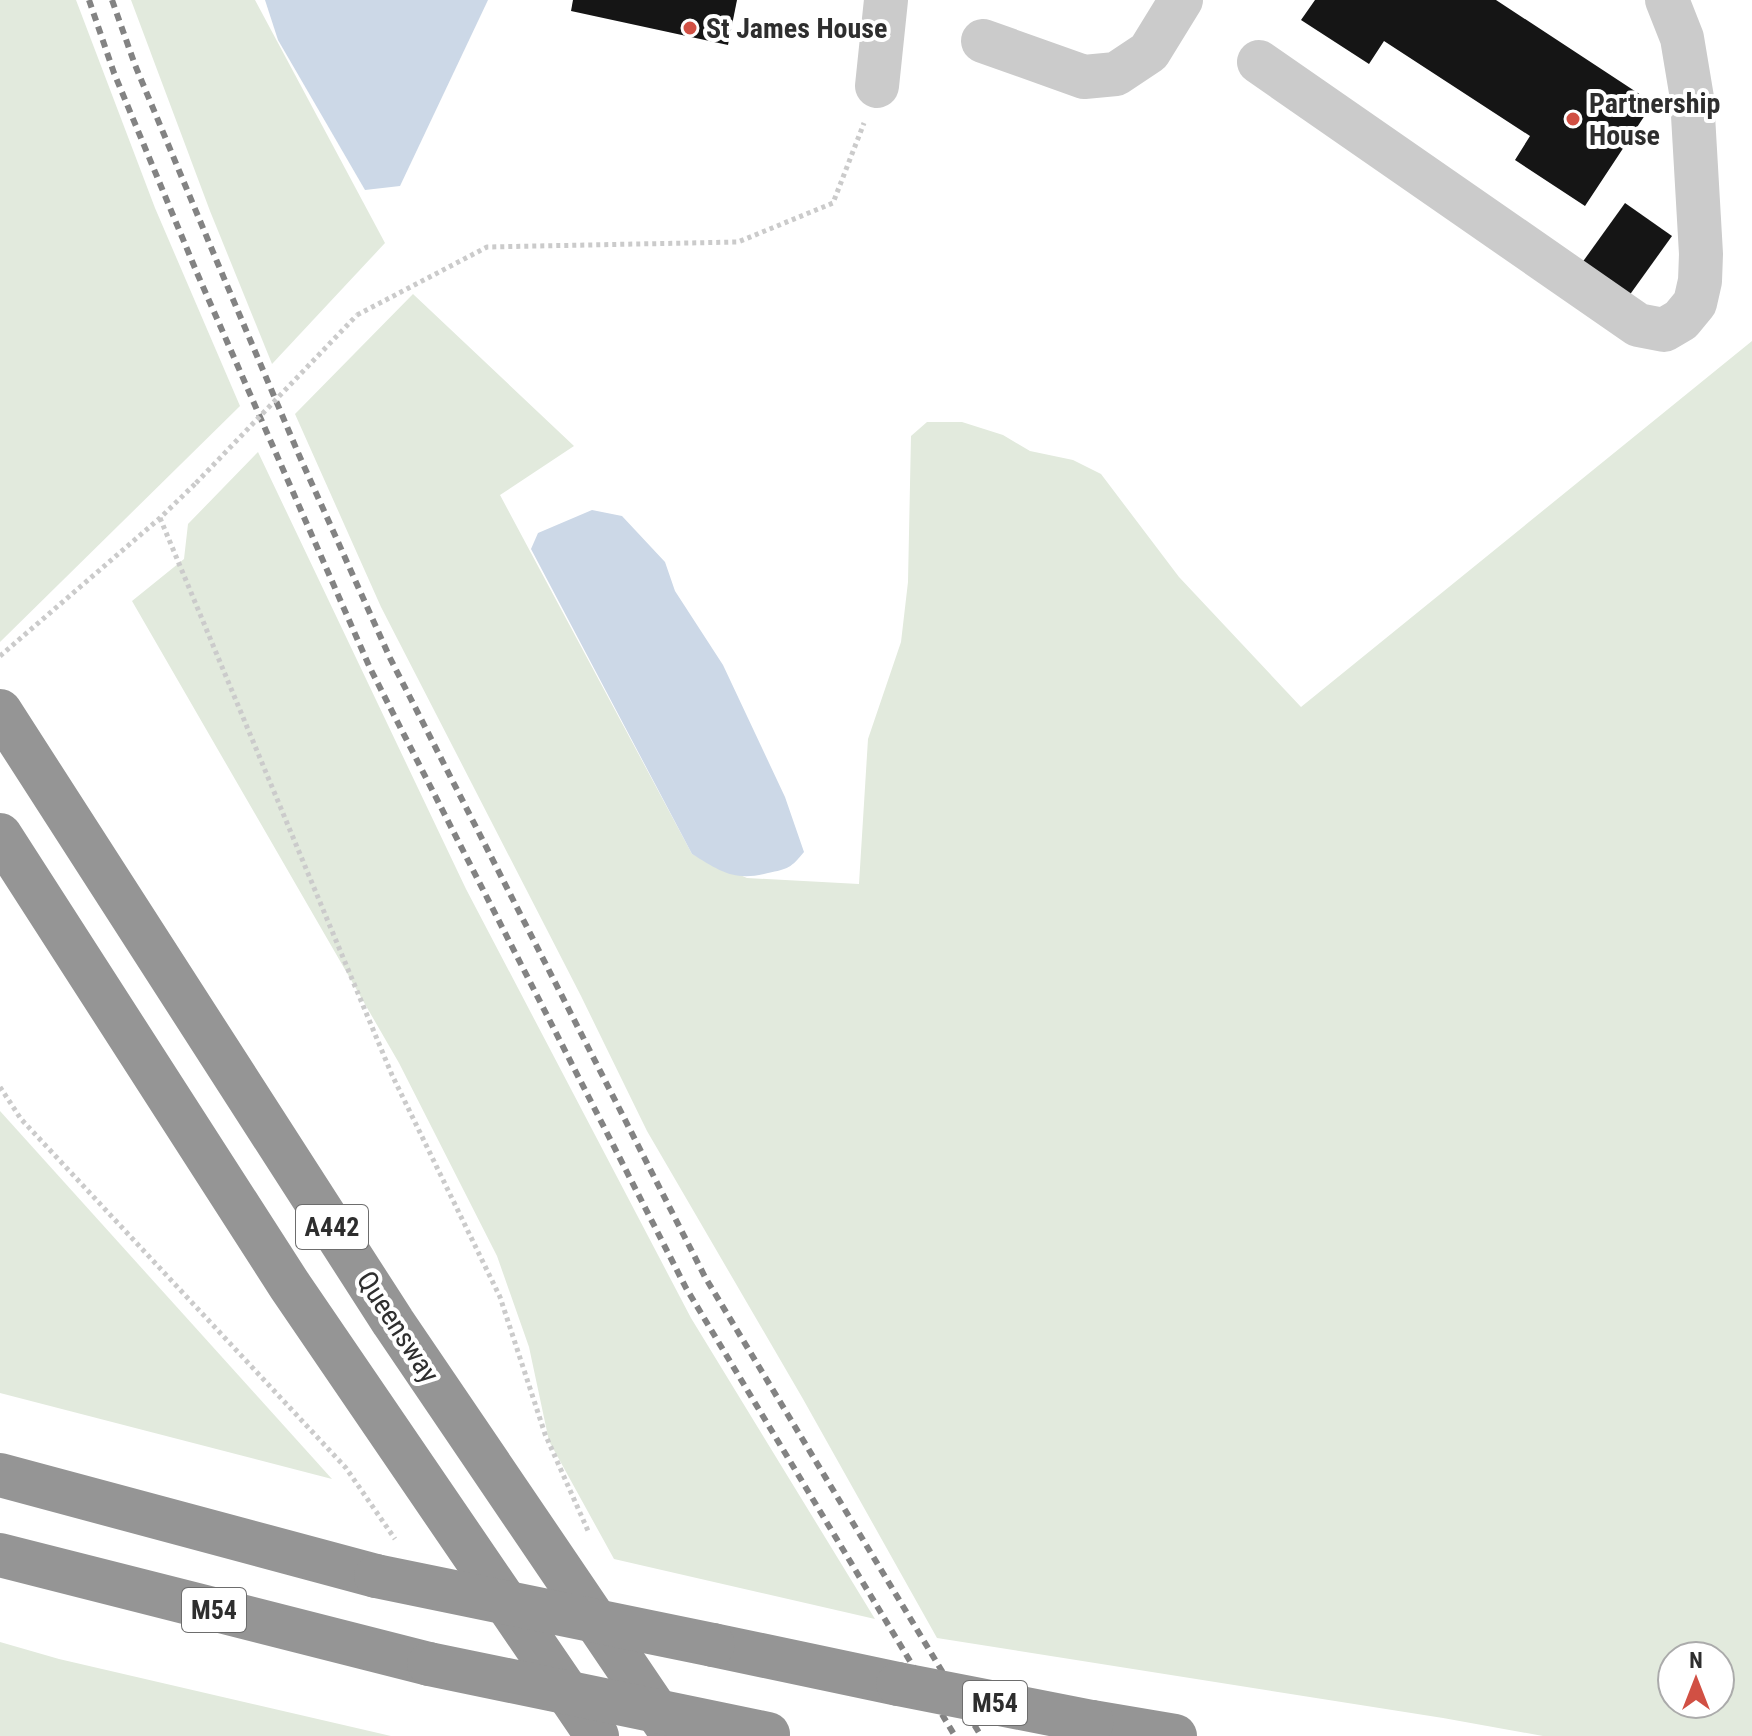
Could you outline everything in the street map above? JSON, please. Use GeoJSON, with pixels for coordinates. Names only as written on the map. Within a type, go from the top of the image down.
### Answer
{"type":"FeatureCollection","features":[{"type":"Feature","properties":{"kind":"highway","name":"Queensway"},"geometry":{"type":"LineString","coordinates":[[0,711],[393,1322],[673,1736]]}},
{"type":"Feature","properties":{"kind":"highway","name":"A442"},"geometry":{"type":"LineString","coordinates":[[0,835],[290,1286],[597,1736]]}},
{"type":"Feature","properties":{"kind":"highway","name":"M54"},"geometry":{"type":"LineString","coordinates":[[0,1475],[388,1561],[713,1645],[898,1684],[1175,1736]]}},
{"type":"Feature","properties":{"kind":"highway","name":"M54"},"geometry":{"type":"LineString","coordinates":[[0,1555],[429,1664],[773,1735]]}},
{"type":"Feature","properties":{"kind":"street"},"geometry":{"type":"LineString","coordinates":[[877,86],[886,0]]}},
{"type":"Feature","properties":{"kind":"street"},"geometry":{"type":"LineString","coordinates":[[983,41],[1084,77],[1116,74],[1149,52],[1181,0]]}},
{"type":"Feature","properties":{"kind":"street"},"geometry":{"type":"LineString","coordinates":[[1259,62],[1638,325],[1664,330],[1681,320],[1695,303],[1701,254],[1692,98],[1682,38],[1667,0]]}},
{"type":"Feature","properties":{"kind":"path"},"geometry":{"type":"LineString","coordinates":[[0,656],[160,518],[357,315],[487,247],[738,242],[833,203],[877,86]]}},
{"type":"Feature","properties":{"kind":"path"},"geometry":{"type":"LineString","coordinates":[[160,518],[392,1075],[500,1297],[545,1434],[593,1542]]}},
{"type":"Feature","properties":{"kind":"path"},"geometry":{"type":"LineString","coordinates":[[0,1087],[21,1119],[346,1468],[388,1561]]}},
{"type":"Feature","properties":{"kind":"shaded area"},"geometry":{"type":"Polygon","coordinates":[[[0,0],[76,0],[155,208],[240,406],[0,642],[0,0]]]}},
{"type":"Feature","properties":{"kind":"shaded area"},"geometry":{"type":"Polygon","coordinates":[[[131,0],[255,0],[385,243],[272,364],[210,211],[131,0]]]}},
{"type":"Feature","properties":{"kind":"shaded area"},"geometry":{"type":"Polygon","coordinates":[[[413,294],[574,446],[500,495],[692,854],[747,878],[859,884],[868,739],[901,642],[908,582],[911,436],[927,422],[962,422],[1003,435],[1030,451],[1073,460],[1101,474],[1179,577],[1301,707],[1752,341],[1752,1736],[1543,1736],[937,1638],[647,1131],[381,607],[295,414],[413,294]]]}},
{"type":"Feature","properties":{"kind":"shaded area"},"geometry":{"type":"Polygon","coordinates":[[[258,452],[466,889],[691,1318],[875,1619],[614,1559],[549,1441],[529,1347],[497,1256],[399,1063],[132,601],[184,559],[188,524],[258,452]]]}},
{"type":"Feature","properties":{"kind":"shaded area"},"geometry":{"type":"Polygon","coordinates":[[[0,1111],[332,1479],[0,1393],[0,1111]]]}},
{"type":"Feature","properties":{"kind":"shaded area"},"geometry":{"type":"Polygon","coordinates":[[[0,1642],[59,1659],[391,1736],[0,1736],[0,1642]]]}},
{"type":"Feature","properties":{"kind":"water"},"geometry":{"type":"Polygon","coordinates":[[[265,0],[488,0],[400,186],[365,190],[278,40],[265,0]]]}},
{"type":"Feature","properties":{"kind":"water"},"geometry":{"type":"Polygon","coordinates":[[[592,510],[622,516],[665,562],[675,591],[723,665],[785,797],[804,852],[789,867],[756,875],[736,875],[719,870],[692,854],[531,549],[538,533],[592,510]]]}},
{"type":"Feature","properties":{"kind":"building","name":"St James House"},"geometry":{"type":"Polygon","coordinates":[[[573,0],[737,0],[728,45],[571,11],[573,0]]]}},
{"type":"Feature","properties":{"kind":"building","name":"Partnership House"},"geometry":{"type":"Polygon","coordinates":[[[1315,0],[1496,0],[1653,103],[1585,206],[1515,160],[1530,136],[1384,41],[1369,64],[1301,20],[1315,0]]]}},
{"type":"Feature","properties":{"kind":"building"},"geometry":{"type":"Polygon","coordinates":[[[1625,203],[1672,236],[1621,307],[1574,274],[1625,203]]]}},
{"type":"Feature","properties":{"kind":"railway"},"geometry":{"type":"LineString","coordinates":[[89,0],[114,73],[197,273],[370,668],[686,1288],[955,1736]]}},
{"type":"Feature","properties":{"kind":"railway"},"geometry":{"type":"LineString","coordinates":[[112,0],[135,65],[218,264],[390,658],[705,1277],[981,1736]]}},
{"type":"Feature","properties":{"kind":"place","name":"St James House"},"geometry":{"type":"Point","coordinates":[690,28]}},
{"type":"Feature","properties":{"kind":"place","name":"Partnership House"},"geometry":{"type":"Point","coordinates":[1573,119]}}]}
